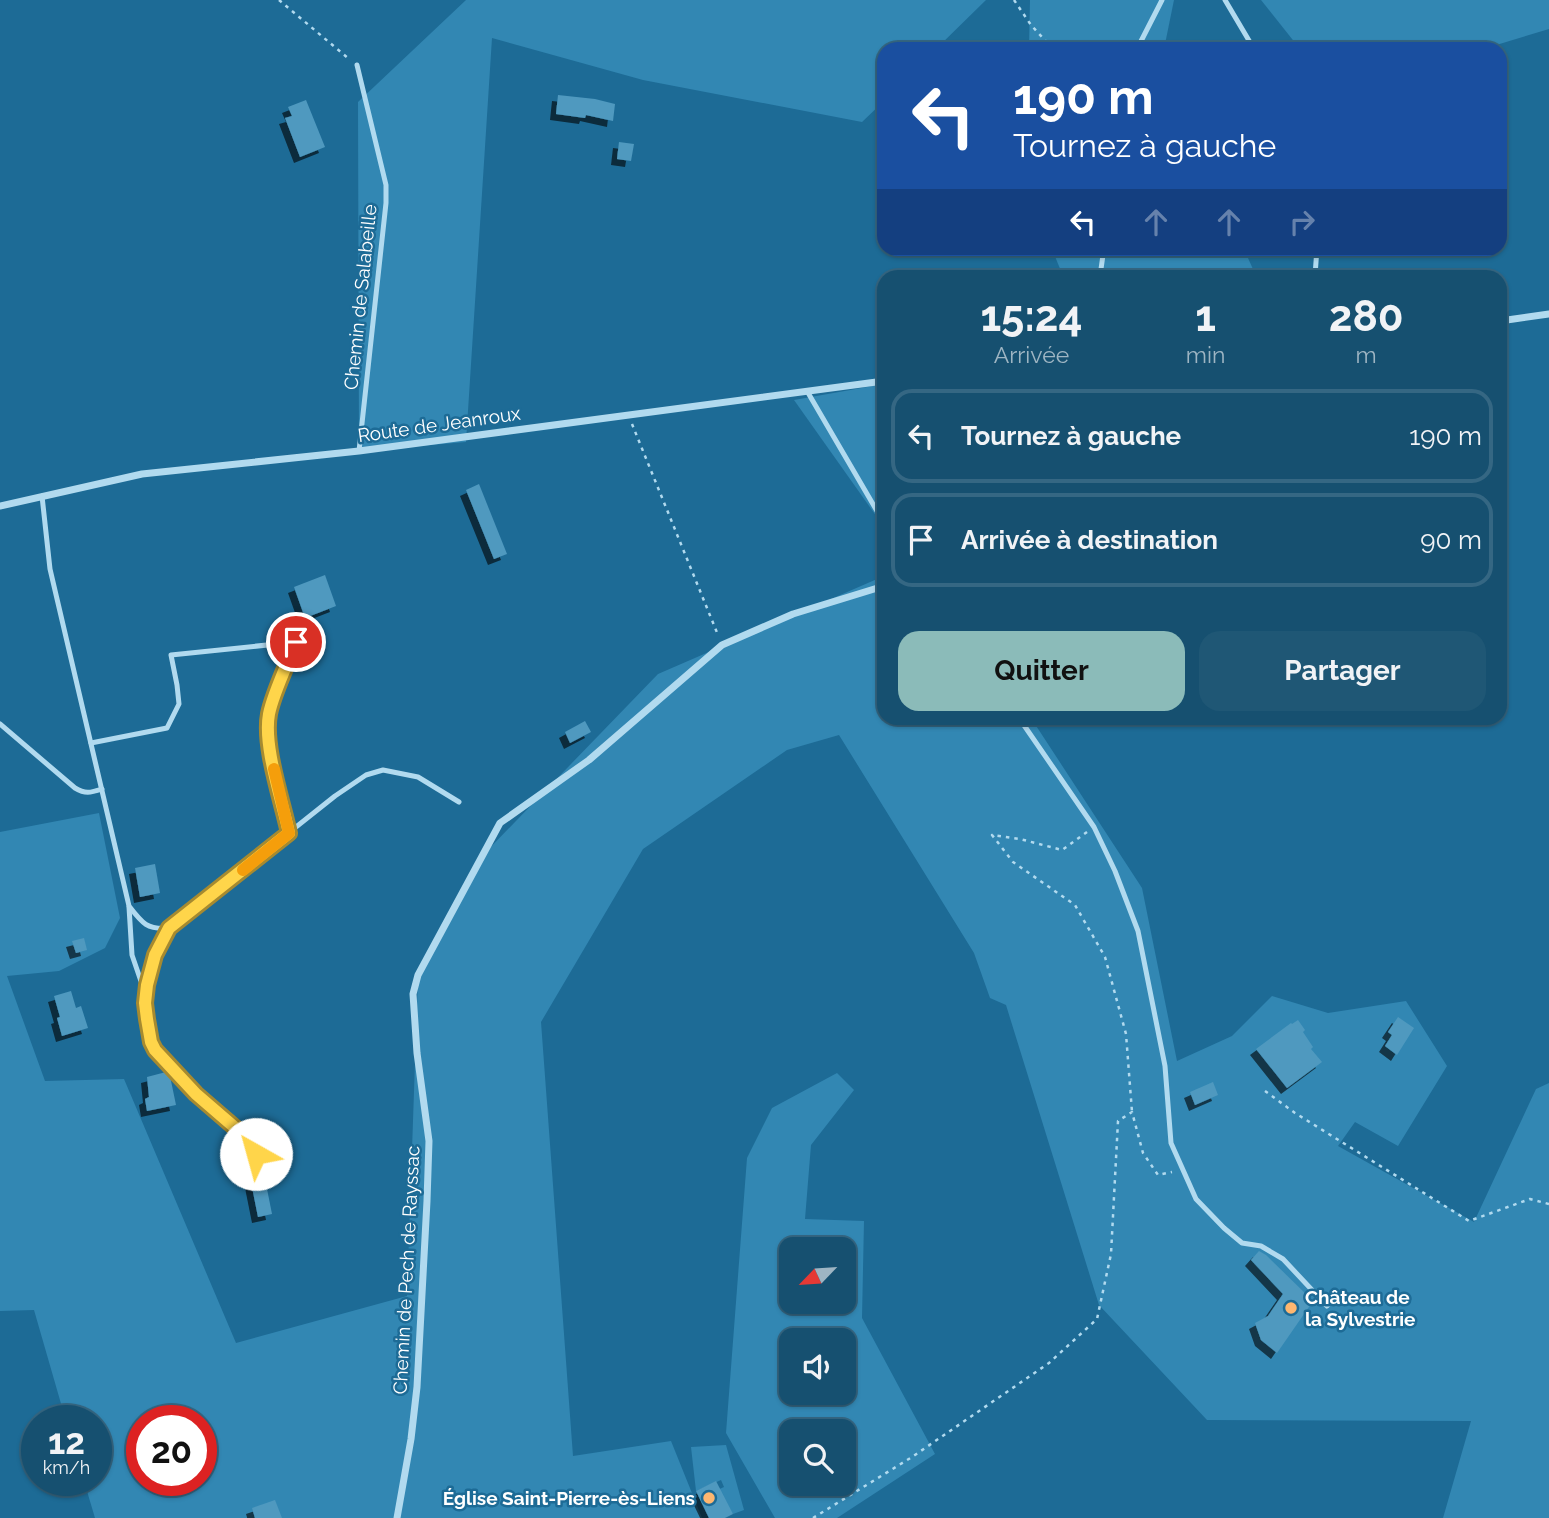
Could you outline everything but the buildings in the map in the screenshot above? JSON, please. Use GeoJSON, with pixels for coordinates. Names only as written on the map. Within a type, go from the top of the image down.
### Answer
{"type":"FeatureCollection","features":[{"type":"Feature","properties":{"kind":"street"},"geometry":{"type":"LineString","coordinates":[[1507,320],[1549,314]]}},
{"type":"Feature","properties":{"kind":"street","name":"Route de Jeanroux"},"geometry":{"type":"LineString","coordinates":[[0,506],[142,474],[359,451],[877,382]]}},
{"type":"Feature","properties":{"kind":"street","name":"Chemin de Pech de Rayssac"},"geometry":{"type":"LineString","coordinates":[[397,1518],[417,1387],[427,1200],[429,1141],[417,1053],[413,994],[418,975],[500,823],[589,760],[722,645],[793,614],[877,588]]}},
{"type":"Feature","properties":{"kind":"lane"},"geometry":{"type":"LineString","coordinates":[[1141,42],[1162,0]]}},
{"type":"Feature","properties":{"kind":"lane"},"geometry":{"type":"LineString","coordinates":[[1225,0],[1250,42]]}},
{"type":"Feature","properties":{"kind":"lane","name":"Chemin de Salabeille"},"geometry":{"type":"LineString","coordinates":[[357,65],[386,185],[359,451]]}},
{"type":"Feature","properties":{"kind":"lane"},"geometry":{"type":"LineString","coordinates":[[807,391],[877,511]]}},
{"type":"Feature","properties":{"kind":"lane"},"geometry":{"type":"LineString","coordinates":[[42,496],[50,569],[130,906],[132,954],[146,996]]}},
{"type":"Feature","properties":{"kind":"lane"},"geometry":{"type":"LineString","coordinates":[[289,833],[269,748],[267,728],[269,712],[299,635]]}},
{"type":"Feature","properties":{"kind":"lane"},"geometry":{"type":"LineString","coordinates":[[91,743],[167,727],[179,704],[171,655],[296,642]]}},
{"type":"Feature","properties":{"kind":"lane"},"geometry":{"type":"LineString","coordinates":[[0,724],[75,788],[84,793],[102,789]]}},
{"type":"Feature","properties":{"kind":"lane"},"geometry":{"type":"LineString","coordinates":[[1024,725],[1094,827],[1115,871],[1138,931],[1164,1066],[1171,1143],[1196,1199],[1242,1243],[1261,1246],[1283,1259],[1326,1306]]}},
{"type":"Feature","properties":{"kind":"lane"},"geometry":{"type":"LineString","coordinates":[[256,1154],[247,1138],[200,1098],[155,1050],[151,1042],[147,1019],[147,985],[155,955],[169,928],[335,796],[366,775],[383,770],[418,776],[459,802]]}},
{"type":"Feature","properties":{"kind":"lane"},"geometry":{"type":"LineString","coordinates":[[130,906],[142,923],[156,929],[169,928]]}},
{"type":"Feature","properties":{"kind":"path"},"geometry":{"type":"LineString","coordinates":[[278,0],[357,65]]}},
{"type":"Feature","properties":{"kind":"path"},"geometry":{"type":"LineString","coordinates":[[1014,0],[1047,42]]}},
{"type":"Feature","properties":{"kind":"path"},"geometry":{"type":"LineString","coordinates":[[628,415],[722,645]]}},
{"type":"Feature","properties":{"kind":"path"},"geometry":{"type":"LineString","coordinates":[[1094,827],[1062,850],[992,835],[1013,862],[1075,905],[1105,957],[1126,1034],[1132,1112],[1143,1153],[1158,1175],[1183,1170]]}},
{"type":"Feature","properties":{"kind":"path"},"geometry":{"type":"LineString","coordinates":[[1265,1091],[1294,1113],[1469,1221],[1530,1199],[1549,1204]]}},
{"type":"Feature","properties":{"kind":"path"},"geometry":{"type":"LineString","coordinates":[[813,1518],[912,1457],[1049,1363],[1097,1319],[1111,1255],[1118,1121],[1132,1112]]}},
{"type":"Feature","properties":{"kind":"shaded area"},"geometry":{"type":"Polygon","coordinates":[[[466,0],[986,0],[943,42],[877,42],[877,108],[862,122],[643,80],[492,38],[466,442],[359,451],[358,102],[466,0]]]}},
{"type":"Feature","properties":{"kind":"shaded area"},"geometry":{"type":"Polygon","coordinates":[[[1030,0],[1174,0],[1165,42],[1029,42],[1030,0]]]}},
{"type":"Feature","properties":{"kind":"shaded area"},"geometry":{"type":"Polygon","coordinates":[[[1261,0],[1549,0],[1549,29],[1506,42],[1294,42],[1261,0]]]}},
{"type":"Feature","properties":{"kind":"shaded area"},"geometry":{"type":"Polygon","coordinates":[[[1055,256],[1247,256],[1253,270],[1061,270],[1055,256]]]}},
{"type":"Feature","properties":{"kind":"shaded area"},"geometry":{"type":"Polygon","coordinates":[[[877,385],[877,517],[794,400],[877,385]]]}},
{"type":"Feature","properties":{"kind":"shaded area"},"geometry":{"type":"Polygon","coordinates":[[[877,579],[877,725],[1036,725],[1142,888],[1177,1061],[1232,1036],[1272,996],[1328,1013],[1406,1001],[1447,1066],[1398,1146],[1355,1122],[1338,1146],[1474,1222],[1536,1089],[1549,1083],[1549,1518],[1443,1518],[1471,1421],[1207,1420],[1099,1305],[1006,1005],[990,998],[974,953],[839,735],[787,750],[643,849],[541,1022],[573,1456],[671,1441],[702,1518],[95,1518],[88,1496],[112,1496],[112,1405],[61,1405],[34,1310],[0,1311],[0,832],[99,813],[120,918],[105,948],[59,971],[7,976],[45,1081],[124,1079],[236,1343],[407,1296],[418,975],[483,855],[658,674],[877,579]]]}},
{"type":"Feature","properties":{"kind":"shaded area"},"geometry":{"type":"Polygon","coordinates":[[[837,1073],[854,1090],[811,1145],[805,1219],[864,1221],[862,1318],[935,1454],[837,1518],[775,1518],[726,1433],[747,1158],[772,1108],[837,1073]]]}},
{"type":"Feature","properties":{"kind":"shaded area"},"geometry":{"type":"Polygon","coordinates":[[[726,1445],[744,1510],[733,1514],[715,1491],[724,1487],[721,1480],[696,1491],[691,1447],[726,1445]]]}},
{"type":"Feature","properties":{"kind":"slow traffic"},"geometry":{"type":"LineString","coordinates":[[243,870],[289,833],[274,769]]}},
{"type":"Feature","properties":{"kind":"place","name":"Château de la Sylvestrie"},"geometry":{"type":"Point","coordinates":[1291,1308]}},
{"type":"Feature","properties":{"kind":"place","name":"Église Saint-Pierre-ès-Liens"},"geometry":{"type":"Point","coordinates":[709,1498]}},
{"type":"Feature","properties":{"kind":"route"},"geometry":{"type":"LineString","coordinates":[[256,1154],[247,1138],[196,1094],[155,1050],[151,1042],[145,1003],[155,955],[169,928],[289,833],[269,748],[267,728],[269,712],[296,642]]}}]}
